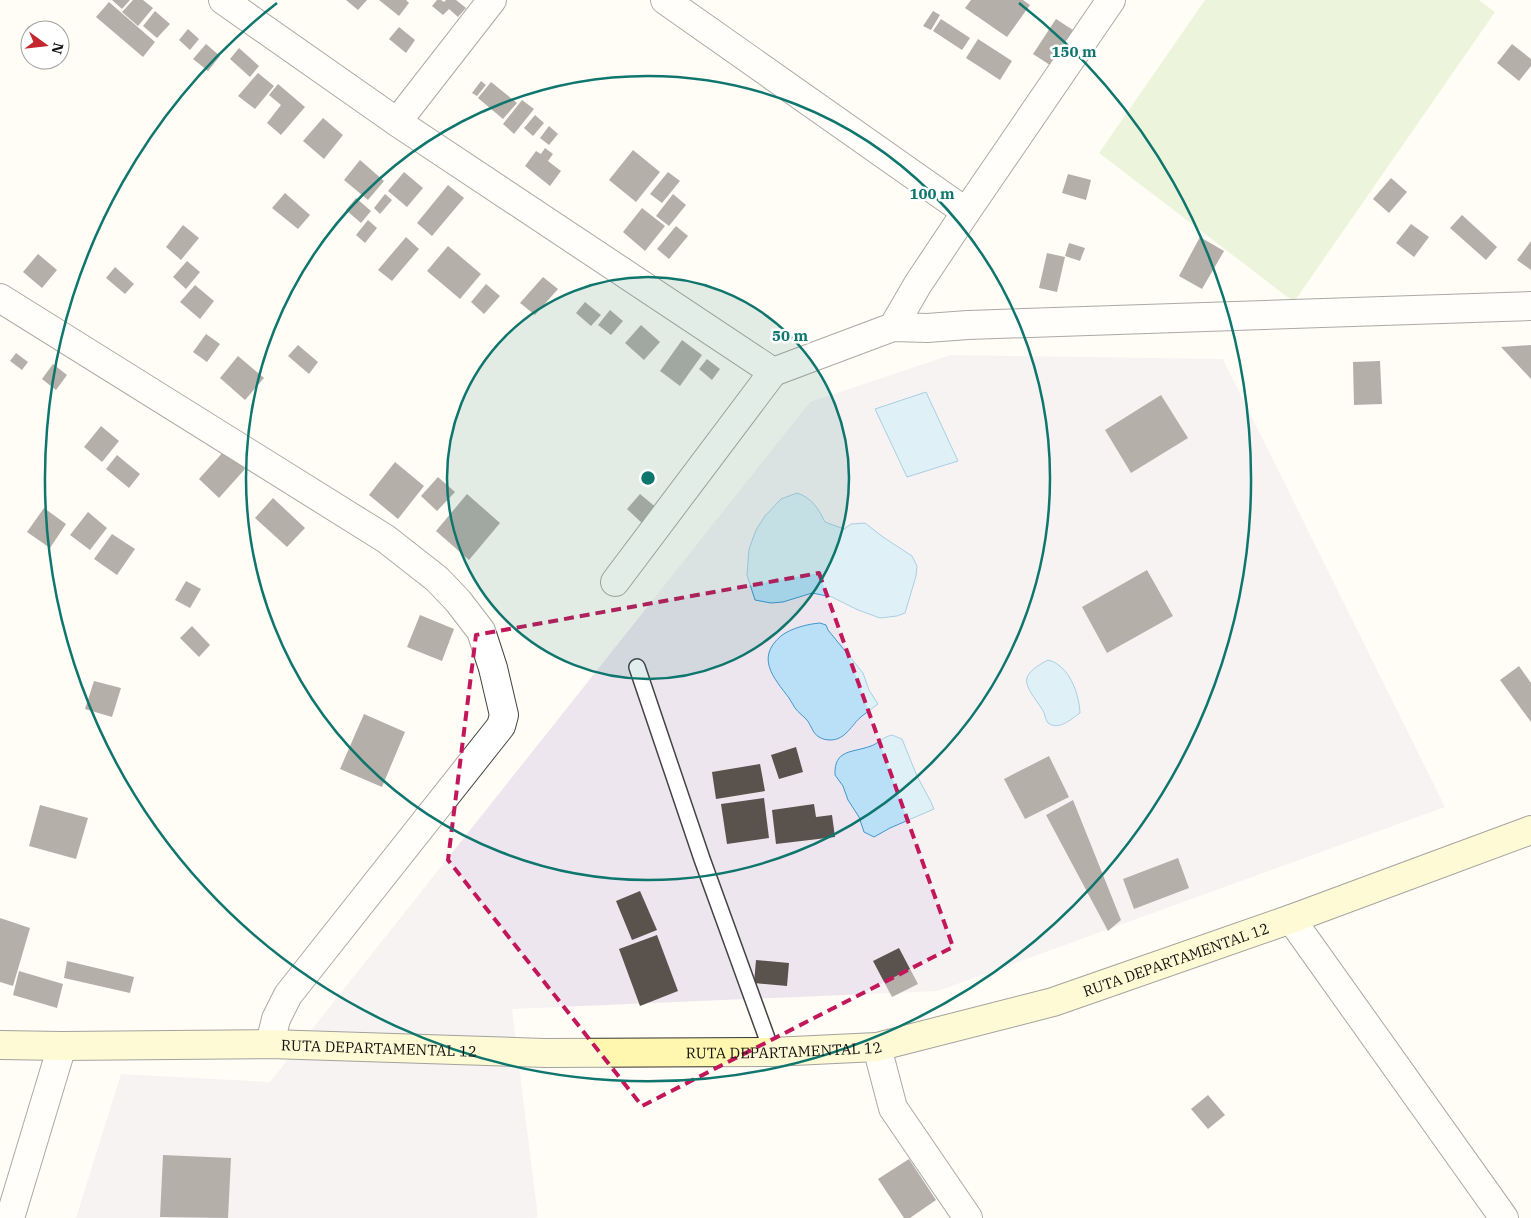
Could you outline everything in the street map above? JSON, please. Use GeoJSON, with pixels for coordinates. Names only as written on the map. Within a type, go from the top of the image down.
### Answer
{"type":"FeatureCollection","features":[{"type":"Feature","properties":{"kind":"main road","name":"RUTA DEPARTAMENTAL 12"},"geometry":{"type":"LineString","coordinates":[[0,1045],[270,1044],[545,1053],[772,1052],[878,1047],[1053,1002],[1291,919],[1531,830]]}},
{"type":"Feature","properties":{"kind":"street"},"geometry":{"type":"LineString","coordinates":[[222,0],[397,122],[773,372]]}},
{"type":"Feature","properties":{"kind":"street"},"geometry":{"type":"LineString","coordinates":[[397,122],[492,0]]}},
{"type":"Feature","properties":{"kind":"street"},"geometry":{"type":"LineString","coordinates":[[665,0],[966,212]]}},
{"type":"Feature","properties":{"kind":"street"},"geometry":{"type":"LineString","coordinates":[[893,328],[918,284],[1100,4]]}},
{"type":"Feature","properties":{"kind":"street"},"geometry":{"type":"LineString","coordinates":[[0,298],[386,539],[437,579],[458,601],[481,631],[493,668],[504,715],[501,726],[288,995],[276,1019],[270,1044]]}},
{"type":"Feature","properties":{"kind":"street"},"geometry":{"type":"LineString","coordinates":[[616,582],[773,372],[893,328],[1531,306]]}},
{"type":"Feature","properties":{"kind":"street"},"geometry":{"type":"LineString","coordinates":[[1291,919],[1504,1218]]}},
{"type":"Feature","properties":{"kind":"street"},"geometry":{"type":"LineString","coordinates":[[10,1218],[62,1046]]}},
{"type":"Feature","properties":{"kind":"street"},"geometry":{"type":"LineString","coordinates":[[878,1047],[893,1108],[968,1218]]}},
{"type":"Feature","properties":{"kind":"lane"},"geometry":{"type":"LineString","coordinates":[[637,667],[702,859],[772,1052]]}},
{"type":"Feature","properties":{"kind":"highlighted area"},"geometry":{"type":"Polygon","coordinates":[[[819,573],[953,947],[642,1106],[448,860],[476,635],[819,573]]]}},
{"type":"Feature","properties":{"kind":"shaded area"},"geometry":{"type":"Polygon","coordinates":[[[950,355],[1223,359],[1445,807],[938,991],[512,1009],[538,1217],[535,1218],[76,1218],[121,1074],[270,1082],[810,402],[950,355]]]}},
{"type":"Feature","properties":{"kind":"green space"},"geometry":{"type":"Polygon","coordinates":[[[1205,0],[1479,0],[1495,12],[1294,302],[1099,153],[1205,0]]]}},
{"type":"Feature","properties":{"kind":"water"},"geometry":{"type":"Polygon","coordinates":[[[926,392],[958,461],[907,477],[875,409],[926,392]]]}},
{"type":"Feature","properties":{"kind":"water"},"geometry":{"type":"Polygon","coordinates":[[[797,493],[814,504],[825,522],[844,529],[851,524],[865,523],[912,556],[917,566],[916,576],[905,613],[880,618],[832,597],[812,593],[783,602],[771,603],[755,600],[747,575],[749,549],[756,530],[765,516],[781,499],[797,493]]]}},
{"type":"Feature","properties":{"kind":"water"},"geometry":{"type":"Polygon","coordinates":[[[820,623],[826,625],[863,673],[869,690],[878,704],[862,716],[840,738],[830,740],[823,739],[817,735],[808,721],[795,708],[773,675],[768,660],[773,644],[781,636],[800,627],[820,623]]]}},
{"type":"Feature","properties":{"kind":"water"},"geometry":{"type":"Polygon","coordinates":[[[1048,660],[1062,668],[1072,681],[1078,697],[1080,713],[1065,723],[1056,726],[1048,723],[1046,720],[1027,682],[1031,671],[1048,660]]]}},
{"type":"Feature","properties":{"kind":"water"},"geometry":{"type":"Polygon","coordinates":[[[892,735],[902,739],[917,776],[934,809],[874,837],[864,832],[859,817],[835,775],[835,767],[841,756],[846,753],[871,746],[892,735]]]}},
{"type":"Feature","properties":{"kind":"building"},"geometry":{"type":"Polygon","coordinates":[[[112,0],[130,0],[122,9],[112,0]]]}},
{"type":"Feature","properties":{"kind":"building"},"geometry":{"type":"Polygon","coordinates":[[[133,0],[143,0],[153,8],[138,26],[122,12],[133,0]]]}},
{"type":"Feature","properties":{"kind":"building"},"geometry":{"type":"Polygon","coordinates":[[[346,0],[367,0],[358,10],[346,0]]]}},
{"type":"Feature","properties":{"kind":"building"},"geometry":{"type":"Polygon","coordinates":[[[379,0],[406,0],[409,3],[399,16],[379,0]]]}},
{"type":"Feature","properties":{"kind":"building"},"geometry":{"type":"Polygon","coordinates":[[[437,0],[444,2],[446,0],[456,0],[466,8],[458,17],[449,9],[443,15],[432,6],[437,0]]]}},
{"type":"Feature","properties":{"kind":"building"},"geometry":{"type":"Polygon","coordinates":[[[971,0],[1023,0],[1030,5],[1007,37],[965,8],[971,0]]]}},
{"type":"Feature","properties":{"kind":"building"},"geometry":{"type":"Polygon","coordinates":[[[109,2],[155,42],[143,57],[96,17],[109,2]]]}},
{"type":"Feature","properties":{"kind":"building"},"geometry":{"type":"Polygon","coordinates":[[[155,11],[170,24],[157,38],[143,26],[155,11]]]}},
{"type":"Feature","properties":{"kind":"building"},"geometry":{"type":"Polygon","coordinates":[[[933,11],[940,15],[931,30],[923,26],[933,11]]]}},
{"type":"Feature","properties":{"kind":"building"},"geometry":{"type":"Polygon","coordinates":[[[941,19],[970,38],[962,50],[933,31],[941,19]]]}},
{"type":"Feature","properties":{"kind":"building"},"geometry":{"type":"Polygon","coordinates":[[[1056,19],[1076,32],[1053,67],[1033,54],[1056,19]]]}},
{"type":"Feature","properties":{"kind":"building"},"geometry":{"type":"Polygon","coordinates":[[[399,27],[415,40],[406,53],[389,39],[399,27]]]}},
{"type":"Feature","properties":{"kind":"building"},"geometry":{"type":"Polygon","coordinates":[[[188,29],[199,39],[190,50],[179,40],[188,29]]]}},
{"type":"Feature","properties":{"kind":"building"},"geometry":{"type":"Polygon","coordinates":[[[978,39],[1012,61],[1000,80],[966,58],[978,39]]]}},
{"type":"Feature","properties":{"kind":"building"},"geometry":{"type":"Polygon","coordinates":[[[206,44],[220,56],[208,71],[193,59],[206,44]]]}},
{"type":"Feature","properties":{"kind":"building"},"geometry":{"type":"Polygon","coordinates":[[[1512,44],[1531,59],[1531,66],[1519,81],[1497,63],[1512,44]]]}},
{"type":"Feature","properties":{"kind":"building"},"geometry":{"type":"Polygon","coordinates":[[[239,48],[259,66],[250,77],[230,59],[239,48]]]}},
{"type":"Feature","properties":{"kind":"building"},"geometry":{"type":"Polygon","coordinates":[[[258,73],[274,86],[255,109],[238,96],[258,73]]]}},
{"type":"Feature","properties":{"kind":"building"},"geometry":{"type":"Polygon","coordinates":[[[481,81],[486,85],[477,96],[472,93],[481,81]]]}},
{"type":"Feature","properties":{"kind":"building"},"geometry":{"type":"Polygon","coordinates":[[[491,82],[517,103],[503,119],[478,98],[491,82]]]}},
{"type":"Feature","properties":{"kind":"building"},"geometry":{"type":"Polygon","coordinates":[[[278,84],[305,107],[281,135],[267,123],[281,105],[269,95],[278,84]]]}},
{"type":"Feature","properties":{"kind":"building"},"geometry":{"type":"Polygon","coordinates":[[[522,100],[534,109],[514,134],[503,124],[522,100]]]}},
{"type":"Feature","properties":{"kind":"building"},"geometry":{"type":"Polygon","coordinates":[[[535,115],[544,123],[533,136],[524,128],[535,115]]]}},
{"type":"Feature","properties":{"kind":"building"},"geometry":{"type":"Polygon","coordinates":[[[323,118],[343,135],[324,159],[303,141],[323,118]]]}},
{"type":"Feature","properties":{"kind":"building"},"geometry":{"type":"Polygon","coordinates":[[[549,126],[558,134],[549,145],[540,138],[549,126]]]}},
{"type":"Feature","properties":{"kind":"building"},"geometry":{"type":"Polygon","coordinates":[[[545,148],[553,154],[548,161],[561,171],[550,186],[525,166],[536,151],[541,154],[545,148]]]}},
{"type":"Feature","properties":{"kind":"building"},"geometry":{"type":"Polygon","coordinates":[[[633,150],[660,172],[636,202],[609,180],[633,150]]]}},
{"type":"Feature","properties":{"kind":"building"},"geometry":{"type":"Polygon","coordinates":[[[360,160],[384,181],[368,200],[344,180],[360,160]]]}},
{"type":"Feature","properties":{"kind":"building"},"geometry":{"type":"Polygon","coordinates":[[[404,172],[423,188],[407,207],[388,191],[404,172]]]}},
{"type":"Feature","properties":{"kind":"building"},"geometry":{"type":"Polygon","coordinates":[[[668,172],[680,181],[662,203],[650,194],[668,172]]]}},
{"type":"Feature","properties":{"kind":"building"},"geometry":{"type":"Polygon","coordinates":[[[1068,174],[1091,180],[1086,200],[1062,193],[1068,174]]]}},
{"type":"Feature","properties":{"kind":"building"},"geometry":{"type":"Polygon","coordinates":[[[1391,178],[1407,192],[1389,213],[1373,199],[1391,178]]]}},
{"type":"Feature","properties":{"kind":"building"},"geometry":{"type":"Polygon","coordinates":[[[448,185],[464,198],[432,236],[417,223],[448,185]]]}},
{"type":"Feature","properties":{"kind":"building"},"geometry":{"type":"Polygon","coordinates":[[[285,193],[310,215],[298,229],[272,208],[285,193]]]}},
{"type":"Feature","properties":{"kind":"building"},"geometry":{"type":"Polygon","coordinates":[[[385,194],[392,200],[380,214],[374,208],[385,194]]]}},
{"type":"Feature","properties":{"kind":"building"},"geometry":{"type":"Polygon","coordinates":[[[673,194],[686,205],[669,226],[656,216],[673,194]]]}},
{"type":"Feature","properties":{"kind":"building"},"geometry":{"type":"Polygon","coordinates":[[[356,198],[371,211],[361,223],[346,210],[356,198]]]}},
{"type":"Feature","properties":{"kind":"building"},"geometry":{"type":"Polygon","coordinates":[[[642,208],[665,226],[645,251],[623,232],[642,208]]]}},
{"type":"Feature","properties":{"kind":"building"},"geometry":{"type":"Polygon","coordinates":[[[1462,215],[1497,247],[1486,260],[1450,228],[1462,215]]]}},
{"type":"Feature","properties":{"kind":"building"},"geometry":{"type":"Polygon","coordinates":[[[368,220],[377,228],[365,243],[356,235],[368,220]]]}},
{"type":"Feature","properties":{"kind":"building"},"geometry":{"type":"Polygon","coordinates":[[[1411,224],[1429,237],[1414,257],[1396,243],[1411,224]]]}},
{"type":"Feature","properties":{"kind":"building"},"geometry":{"type":"Polygon","coordinates":[[[183,225],[199,238],[181,260],[166,247],[183,225]]]}},
{"type":"Feature","properties":{"kind":"building"},"geometry":{"type":"Polygon","coordinates":[[[676,226],[688,236],[669,259],[657,249],[676,226]]]}},
{"type":"Feature","properties":{"kind":"building"},"geometry":{"type":"Polygon","coordinates":[[[406,237],[419,249],[392,281],[378,270],[406,237]]]}},
{"type":"Feature","properties":{"kind":"building"},"geometry":{"type":"Polygon","coordinates":[[[1200,237],[1224,251],[1202,289],[1179,276],[1200,237]]]}},
{"type":"Feature","properties":{"kind":"building"},"geometry":{"type":"Polygon","coordinates":[[[1531,241],[1531,270],[1517,260],[1531,241]]]}},
{"type":"Feature","properties":{"kind":"building"},"geometry":{"type":"Polygon","coordinates":[[[1069,243],[1085,248],[1080,261],[1065,256],[1069,243]]]}},
{"type":"Feature","properties":{"kind":"building"},"geometry":{"type":"Polygon","coordinates":[[[448,246],[481,274],[460,299],[427,271],[448,246]]]}},
{"type":"Feature","properties":{"kind":"building"},"geometry":{"type":"Polygon","coordinates":[[[1047,253],[1065,257],[1057,292],[1039,288],[1047,253]]]}},
{"type":"Feature","properties":{"kind":"building"},"geometry":{"type":"Polygon","coordinates":[[[38,254],[57,270],[42,288],[23,272],[38,254]]]}},
{"type":"Feature","properties":{"kind":"building"},"geometry":{"type":"Polygon","coordinates":[[[187,261],[200,272],[186,289],[173,277],[187,261]]]}},
{"type":"Feature","properties":{"kind":"building"},"geometry":{"type":"Polygon","coordinates":[[[115,267],[134,284],[125,294],[106,278],[115,267]]]}},
{"type":"Feature","properties":{"kind":"building"},"geometry":{"type":"Polygon","coordinates":[[[543,277],[558,289],[535,315],[520,303],[543,277]]]}},
{"type":"Feature","properties":{"kind":"building"},"geometry":{"type":"Polygon","coordinates":[[[486,284],[500,296],[484,314],[471,302],[486,284]]]}},
{"type":"Feature","properties":{"kind":"building"},"geometry":{"type":"Polygon","coordinates":[[[195,285],[214,301],[200,319],[180,302],[195,285]]]}},
{"type":"Feature","properties":{"kind":"building"},"geometry":{"type":"Polygon","coordinates":[[[585,302],[601,315],[591,326],[576,313],[585,302]]]}},
{"type":"Feature","properties":{"kind":"building"},"geometry":{"type":"Polygon","coordinates":[[[610,310],[623,321],[611,335],[598,325],[610,310]]]}},
{"type":"Feature","properties":{"kind":"building"},"geometry":{"type":"Polygon","coordinates":[[[641,325],[660,342],[644,360],[625,343],[641,325]]]}},
{"type":"Feature","properties":{"kind":"building"},"geometry":{"type":"Polygon","coordinates":[[[206,334],[220,344],[207,362],[193,352],[206,334]]]}},
{"type":"Feature","properties":{"kind":"building"},"geometry":{"type":"Polygon","coordinates":[[[682,340],[702,355],[680,386],[660,371],[682,340]]]}},
{"type":"Feature","properties":{"kind":"building"},"geometry":{"type":"Polygon","coordinates":[[[298,345],[318,362],[309,374],[288,356],[298,345]]]}},
{"type":"Feature","properties":{"kind":"building"},"geometry":{"type":"Polygon","coordinates":[[[1531,345],[1531,379],[1501,347],[1531,345]]]}},
{"type":"Feature","properties":{"kind":"building"},"geometry":{"type":"Polygon","coordinates":[[[16,353],[28,362],[22,370],[10,361],[16,353]]]}},
{"type":"Feature","properties":{"kind":"building"},"geometry":{"type":"Polygon","coordinates":[[[238,356],[264,378],[245,400],[220,378],[238,356]]]}},
{"type":"Feature","properties":{"kind":"building"},"geometry":{"type":"Polygon","coordinates":[[[707,359],[720,369],[712,380],[699,369],[707,359]]]}},
{"type":"Feature","properties":{"kind":"building"},"geometry":{"type":"Polygon","coordinates":[[[1380,361],[1382,404],[1354,405],[1353,362],[1380,361]]]}},
{"type":"Feature","properties":{"kind":"building"},"geometry":{"type":"Polygon","coordinates":[[[53,364],[67,375],[56,390],[42,379],[53,364]]]}},
{"type":"Feature","properties":{"kind":"building"},"geometry":{"type":"Polygon","coordinates":[[[1161,395],[1188,438],[1131,473],[1105,430],[1161,395]]]}},
{"type":"Feature","properties":{"kind":"building"},"geometry":{"type":"Polygon","coordinates":[[[101,426],[119,441],[102,462],[84,447],[101,426]]]}},
{"type":"Feature","properties":{"kind":"building"},"geometry":{"type":"Polygon","coordinates":[[[225,450],[245,469],[219,498],[199,479],[225,450]]]}},
{"type":"Feature","properties":{"kind":"building"},"geometry":{"type":"Polygon","coordinates":[[[117,455],[140,474],[129,488],[106,469],[117,455]]]}},
{"type":"Feature","properties":{"kind":"building"},"geometry":{"type":"Polygon","coordinates":[[[395,462],[424,486],[398,519],[369,495],[395,462]]]}},
{"type":"Feature","properties":{"kind":"building"},"geometry":{"type":"Polygon","coordinates":[[[438,477],[455,492],[437,511],[421,496],[438,477]]]}},
{"type":"Feature","properties":{"kind":"building"},"geometry":{"type":"Polygon","coordinates":[[[467,494],[500,523],[469,560],[436,531],[467,494]]]}},
{"type":"Feature","properties":{"kind":"building"},"geometry":{"type":"Polygon","coordinates":[[[640,494],[658,509],[644,525],[627,509],[640,494]]]}},
{"type":"Feature","properties":{"kind":"building"},"geometry":{"type":"Polygon","coordinates":[[[273,498],[305,528],[287,547],[255,518],[273,498]]]}},
{"type":"Feature","properties":{"kind":"building"},"geometry":{"type":"Polygon","coordinates":[[[44,508],[66,524],[50,548],[27,532],[44,508]]]}},
{"type":"Feature","properties":{"kind":"building"},"geometry":{"type":"Polygon","coordinates":[[[88,512],[107,528],[90,550],[70,535],[88,512]]]}},
{"type":"Feature","properties":{"kind":"building"},"geometry":{"type":"Polygon","coordinates":[[[112,534],[135,549],[117,575],[94,559],[112,534]]]}},
{"type":"Feature","properties":{"kind":"building"},"geometry":{"type":"Polygon","coordinates":[[[1147,570],[1173,616],[1107,653],[1082,607],[1147,570]]]}},
{"type":"Feature","properties":{"kind":"building"},"geometry":{"type":"Polygon","coordinates":[[[186,581],[201,589],[190,608],[175,600],[186,581]]]}},
{"type":"Feature","properties":{"kind":"building"},"geometry":{"type":"Polygon","coordinates":[[[420,615],[454,629],[442,661],[407,647],[420,615]]]}},
{"type":"Feature","properties":{"kind":"building"},"geometry":{"type":"Polygon","coordinates":[[[192,626],[210,645],[199,657],[180,638],[192,626]]]}},
{"type":"Feature","properties":{"kind":"building"},"geometry":{"type":"Polygon","coordinates":[[[1519,666],[1531,683],[1531,722],[1500,680],[1519,666]]]}},
{"type":"Feature","properties":{"kind":"building"},"geometry":{"type":"Polygon","coordinates":[[[94,681],[121,688],[112,717],[85,709],[94,681]]]}},
{"type":"Feature","properties":{"kind":"building"},"geometry":{"type":"Polygon","coordinates":[[[364,714],[405,732],[382,787],[340,769],[364,714]]]}},
{"type":"Feature","properties":{"kind":"building"},"geometry":{"type":"Polygon","coordinates":[[[796,747],[803,772],[779,779],[771,755],[796,747]]]}},
{"type":"Feature","properties":{"kind":"building"},"geometry":{"type":"Polygon","coordinates":[[[1049,756],[1069,797],[1025,819],[1004,779],[1049,756]]]}},
{"type":"Feature","properties":{"kind":"building"},"geometry":{"type":"Polygon","coordinates":[[[760,764],[765,791],[716,799],[712,772],[760,764]]]}},
{"type":"Feature","properties":{"kind":"building"},"geometry":{"type":"Polygon","coordinates":[[[764,798],[769,838],[727,844],[721,804],[764,798]]]}},
{"type":"Feature","properties":{"kind":"building"},"geometry":{"type":"Polygon","coordinates":[[[1073,800],[1121,920],[1108,931],[1046,815],[1073,800]]]}},
{"type":"Feature","properties":{"kind":"building"},"geometry":{"type":"Polygon","coordinates":[[[814,804],[816,817],[832,815],[835,837],[776,844],[772,810],[814,804]]]}},
{"type":"Feature","properties":{"kind":"building"},"geometry":{"type":"Polygon","coordinates":[[[40,805],[88,818],[76,859],[29,846],[40,805]]]}},
{"type":"Feature","properties":{"kind":"building"},"geometry":{"type":"Polygon","coordinates":[[[1178,858],[1189,888],[1134,909],[1123,879],[1178,858]]]}},
{"type":"Feature","properties":{"kind":"building"},"geometry":{"type":"Polygon","coordinates":[[[640,891],[657,930],[632,940],[616,901],[640,891]]]}},
{"type":"Feature","properties":{"kind":"building"},"geometry":{"type":"Polygon","coordinates":[[[0,918],[30,928],[13,986],[0,982],[0,918]]]}},
{"type":"Feature","properties":{"kind":"building"},"geometry":{"type":"Polygon","coordinates":[[[657,935],[678,991],[640,1006],[619,949],[657,935]]]}},
{"type":"Feature","properties":{"kind":"building"},"geometry":{"type":"Polygon","coordinates":[[[899,948],[918,984],[892,997],[873,961],[899,948]]]}},
{"type":"Feature","properties":{"kind":"building"},"geometry":{"type":"Polygon","coordinates":[[[756,960],[789,963],[787,986],[754,983],[756,960]]]}},
{"type":"Feature","properties":{"kind":"building"},"geometry":{"type":"Polygon","coordinates":[[[67,961],[134,977],[130,993],[64,978],[67,961]]]}},
{"type":"Feature","properties":{"kind":"building"},"geometry":{"type":"Polygon","coordinates":[[[19,971],[63,984],[57,1008],[13,995],[19,971]]]}},
{"type":"Feature","properties":{"kind":"building"},"geometry":{"type":"Polygon","coordinates":[[[1208,1095],[1225,1115],[1208,1129],[1191,1109],[1208,1095]]]}},
{"type":"Feature","properties":{"kind":"building"},"geometry":{"type":"Polygon","coordinates":[[[163,1155],[231,1158],[228,1218],[160,1217],[163,1155]]]}},
{"type":"Feature","properties":{"kind":"building"},"geometry":{"type":"Polygon","coordinates":[[[909,1159],[936,1200],[910,1218],[904,1218],[878,1179],[909,1159]]]}}]}
